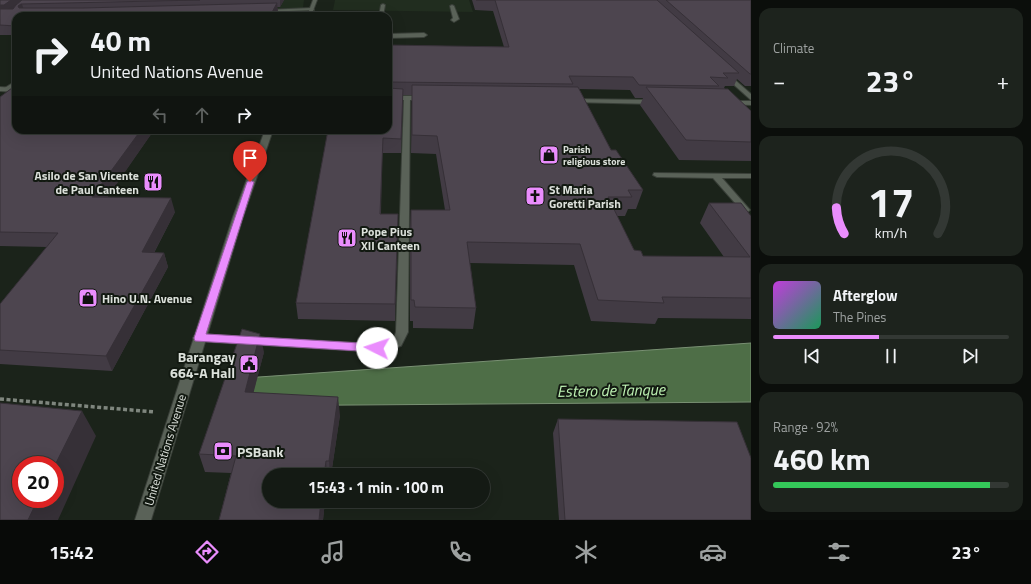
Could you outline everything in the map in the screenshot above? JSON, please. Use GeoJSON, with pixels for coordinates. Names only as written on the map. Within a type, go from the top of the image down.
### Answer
{"type":"FeatureCollection","features":[{"type":"Feature","properties":{"kind":"main road"},"geometry":{"type":"LineString","coordinates":[[311,12],[315,0]]}},
{"type":"Feature","properties":{"kind":"main road"},"geometry":{"type":"LineString","coordinates":[[382,12],[383,5]]}},
{"type":"Feature","properties":{"kind":"main road"},"geometry":{"type":"LineString","coordinates":[[452,6],[456,19],[454,20]]}},
{"type":"Feature","properties":{"kind":"main road"},"geometry":{"type":"LineString","coordinates":[[257,11],[312,9]]}},
{"type":"Feature","properties":{"kind":"main road"},"geometry":{"type":"LineString","coordinates":[[392,36],[424,35]]}},
{"type":"Feature","properties":{"kind":"main road"},"geometry":{"type":"LineString","coordinates":[[719,68],[751,98]]}},
{"type":"Feature","properties":{"kind":"main road"},"geometry":{"type":"LineString","coordinates":[[392,98],[430,98]]}},
{"type":"Feature","properties":{"kind":"main road"},"geometry":{"type":"LineString","coordinates":[[199,338],[377,348],[397,343],[402,332],[408,108],[407,98]]}},
{"type":"Feature","properties":{"kind":"main road"},"geometry":{"type":"LineString","coordinates":[[561,100],[665,102]]}},
{"type":"Feature","properties":{"kind":"main road"},"geometry":{"type":"LineString","coordinates":[[720,102],[751,103]]}},
{"type":"Feature","properties":{"kind":"main road","name":"United Nations Avenue"},"geometry":{"type":"LineString","coordinates":[[143,520],[238,217],[268,134]]}},
{"type":"Feature","properties":{"kind":"main road"},"geometry":{"type":"LineString","coordinates":[[657,175],[751,176]]}},
{"type":"Feature","properties":{"kind":"main road"},"geometry":{"type":"LineString","coordinates":[[716,176],[746,210]]}},
{"type":"Feature","properties":{"kind":"path"},"geometry":{"type":"LineString","coordinates":[[0,399],[177,411]]}},
{"type":"Feature","properties":{"kind":"shaded area"},"geometry":{"type":"Polygon","coordinates":[[[183,0],[304,0],[303,8],[177,9],[183,0]]]}},
{"type":"Feature","properties":{"kind":"shaded area"},"geometry":{"type":"Polygon","coordinates":[[[335,0],[469,0],[473,12],[333,10],[335,0]]]}},
{"type":"Feature","properties":{"kind":"water","name":"Estero de Tanque"},"geometry":{"type":"Polygon","coordinates":[[[751,343],[751,402],[223,406],[230,379],[751,343]]]}},
{"type":"Feature","properties":{"kind":"building"},"geometry":{"type":"Polygon","coordinates":[[[0,0],[11,0],[4,5],[0,5],[0,0]]]}},
{"type":"Feature","properties":{"kind":"building"},"geometry":{"type":"Polygon","coordinates":[[[22,0],[200,0],[21,4],[18,6],[19,8],[83,8],[277,3],[272,12],[12,12],[12,26],[0,25],[0,9],[13,9],[22,0]]]}},
{"type":"Feature","properties":{"kind":"building"},"geometry":{"type":"Polygon","coordinates":[[[495,0],[657,0],[739,73],[723,73],[728,78],[710,77],[719,86],[639,85],[633,77],[569,76],[573,84],[392,82],[392,45],[509,47],[495,0]]]}},
{"type":"Feature","properties":{"kind":"building"},"geometry":{"type":"Polygon","coordinates":[[[666,0],[751,0],[751,74],[750,74],[666,0]]]}},
{"type":"Feature","properties":{"kind":"building"},"geometry":{"type":"Polygon","coordinates":[[[412,85],[578,87],[611,150],[616,150],[643,190],[628,190],[632,197],[608,197],[634,250],[641,251],[643,256],[750,257],[709,203],[741,203],[751,216],[751,298],[662,297],[664,303],[598,300],[580,244],[467,242],[476,308],[415,307],[414,300],[411,300],[411,210],[450,210],[437,136],[412,135],[412,85]]]}},
{"type":"Feature","properties":{"kind":"building"},"geometry":{"type":"Polygon","coordinates":[[[646,87],[728,89],[751,111],[751,142],[686,140],[646,87]]]}},
{"type":"Feature","properties":{"kind":"building"},"geometry":{"type":"Polygon","coordinates":[[[12,88],[12,134],[138,134],[92,197],[171,198],[142,252],[164,253],[106,356],[0,350],[0,304],[58,233],[0,232],[0,97],[12,88]]]}},
{"type":"Feature","properties":{"kind":"building"},"geometry":{"type":"Polygon","coordinates":[[[392,88],[403,89],[401,139],[383,138],[380,214],[398,214],[395,304],[296,303],[327,134],[392,134],[392,88]]]}},
{"type":"Feature","properties":{"kind":"building"},"geometry":{"type":"Polygon","coordinates":[[[242,329],[260,334],[245,392],[338,397],[329,461],[326,461],[325,468],[262,468],[262,508],[320,508],[319,520],[219,520],[236,456],[199,454],[242,329]]]}},
{"type":"Feature","properties":{"kind":"building"},"geometry":{"type":"Polygon","coordinates":[[[0,403],[82,411],[60,456],[12,456],[12,508],[34,508],[28,520],[0,520],[0,403]]]}},
{"type":"Feature","properties":{"kind":"building"},"geometry":{"type":"Polygon","coordinates":[[[558,419],[737,422],[751,458],[751,520],[565,520],[558,419]]]}},
{"type":"Feature","properties":{"kind":"place","name":"Parish religious store"},"geometry":{"type":"Point","coordinates":[549,155]}},
{"type":"Feature","properties":{"kind":"place","name":"Asilo de San Vicente de Paul Canteen"},"geometry":{"type":"Point","coordinates":[153,182]}},
{"type":"Feature","properties":{"kind":"place","name":"St Maria Goretti Parish"},"geometry":{"type":"Point","coordinates":[535,196]}},
{"type":"Feature","properties":{"kind":"place","name":"Pope Pius XII Canteen"},"geometry":{"type":"Point","coordinates":[347,238]}},
{"type":"Feature","properties":{"kind":"place","name":"Hino U.N. Avenue"},"geometry":{"type":"Point","coordinates":[88,298]}},
{"type":"Feature","properties":{"kind":"place","name":"Barangay 664-A Hall"},"geometry":{"type":"Point","coordinates":[249,364]}},
{"type":"Feature","properties":{"kind":"place","name":"PSBank"},"geometry":{"type":"Point","coordinates":[223,451]}},
{"type":"Feature","properties":{"kind":"route"},"geometry":{"type":"LineString","coordinates":[[250,182],[199,338],[377,348]]}}]}
